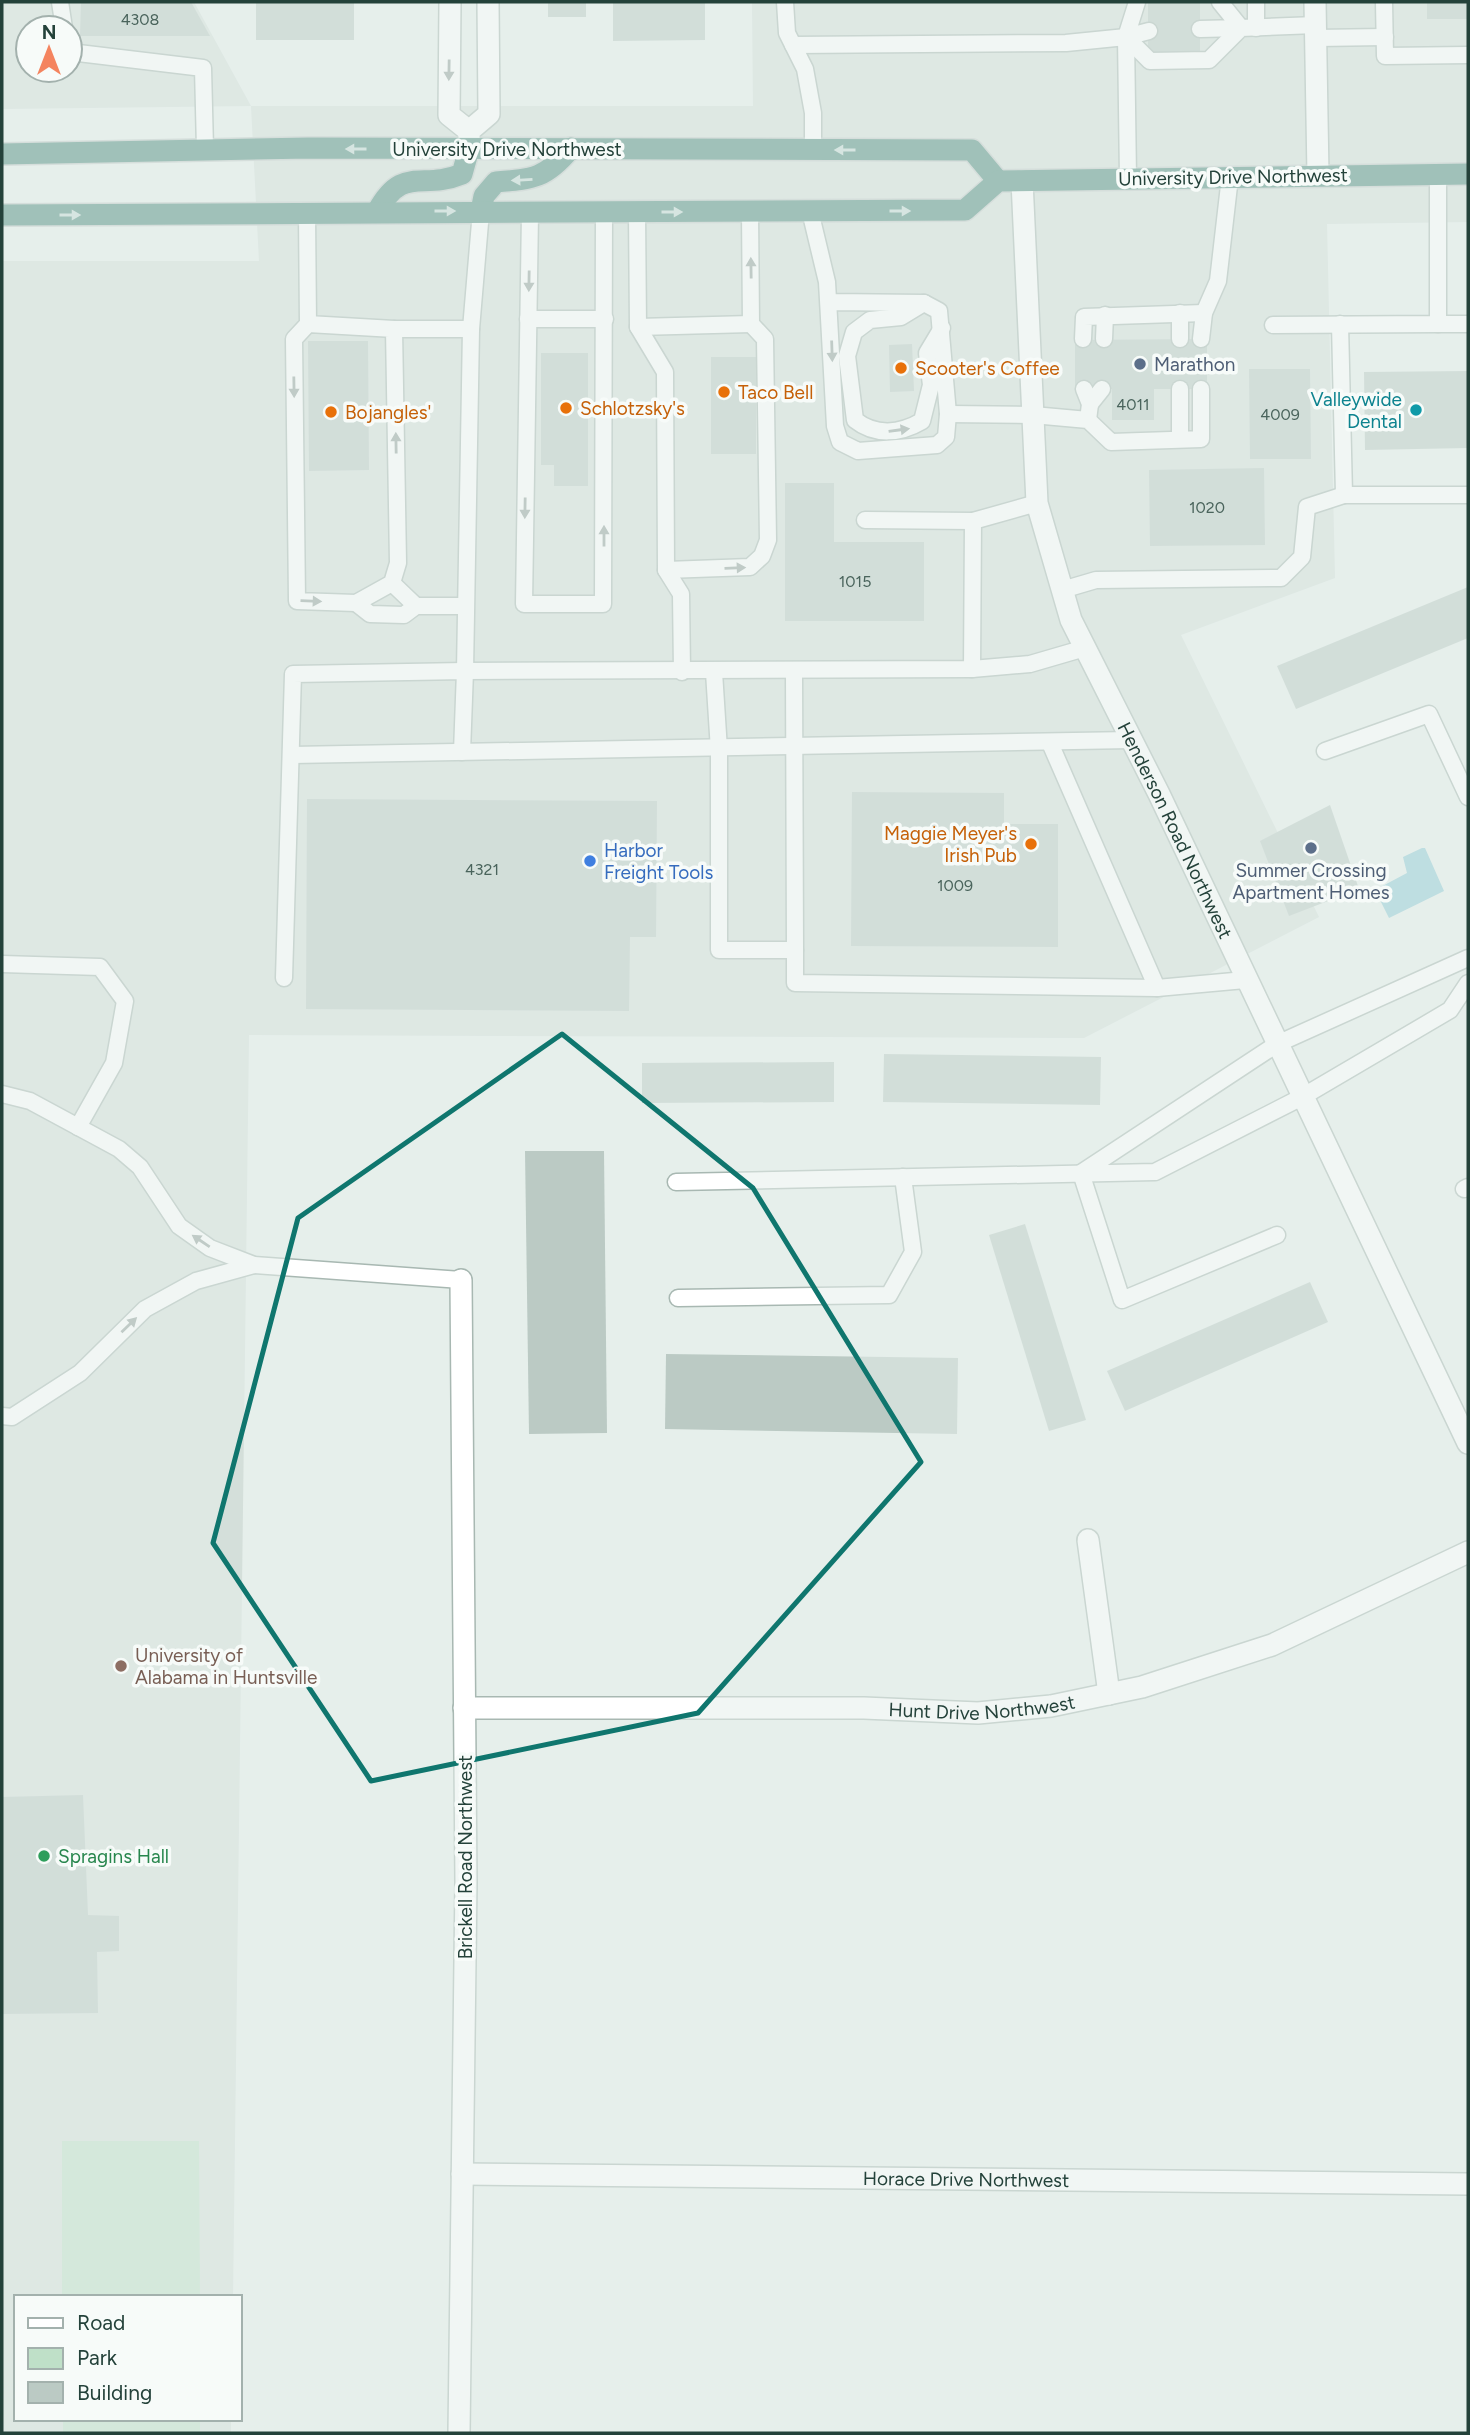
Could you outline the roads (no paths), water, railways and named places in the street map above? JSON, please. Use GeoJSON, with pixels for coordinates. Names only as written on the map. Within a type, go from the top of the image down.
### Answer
{"type":"FeatureCollection","features":[{"type":"Feature","properties":{"kind":"highway","name":"University Drive Northwest"},"geometry":{"type":"LineString","coordinates":[[2,154],[469,140],[571,148],[972,150],[998,181],[1468,174]]}},
{"type":"Feature","properties":{"kind":"highway"},"geometry":{"type":"LineString","coordinates":[[377,212],[393,187],[403,182],[448,180],[462,174],[469,140]]}},
{"type":"Feature","properties":{"kind":"highway"},"geometry":{"type":"LineString","coordinates":[[481,211],[484,196],[496,182],[535,179],[559,162],[571,148]]}},
{"type":"Feature","properties":{"kind":"highway"},"geometry":{"type":"LineString","coordinates":[[2,215],[965,210],[998,181]]}},
{"type":"Feature","properties":{"kind":"street"},"geometry":{"type":"LineString","coordinates":[[450,2],[449,115],[469,140],[489,114],[488,2]]}},
{"type":"Feature","properties":{"kind":"street"},"geometry":{"type":"LineString","coordinates":[[1315,2],[1318,175]]}},
{"type":"Feature","properties":{"kind":"street","name":"Henderson Road Northwest"},"geometry":{"type":"LineString","coordinates":[[1022,181],[1037,503],[1071,620],[1468,1443]]}},
{"type":"Feature","properties":{"kind":"street","name":"Brickell Road Northwest"},"geometry":{"type":"LineString","coordinates":[[459,2433],[464,1709],[461,1280]]}},
{"type":"Feature","properties":{"kind":"street"},"geometry":{"type":"LineString","coordinates":[[1088,1540],[1108,1694]]}},
{"type":"Feature","properties":{"kind":"street","name":"Hunt Drive Northwest"},"geometry":{"type":"LineString","coordinates":[[464,1709],[864,1708],[978,1713],[1051,1706],[1142,1686],[1272,1645],[1468,1552]]}},
{"type":"Feature","properties":{"kind":"street","name":"Horace Drive Northwest"},"geometry":{"type":"LineString","coordinates":[[462,2174],[1468,2184]]}},
{"type":"Feature","properties":{"kind":"lane"},"geometry":{"type":"LineString","coordinates":[[785,2],[787,33],[805,69],[811,102],[813,149]]}},
{"type":"Feature","properties":{"kind":"lane"},"geometry":{"type":"LineString","coordinates":[[1128,178],[1126,37],[1138,2]]}},
{"type":"Feature","properties":{"kind":"lane"},"geometry":{"type":"LineString","coordinates":[[1220,2],[1249,28]]}},
{"type":"Feature","properties":{"kind":"lane"},"geometry":{"type":"LineString","coordinates":[[1126,37],[1150,61],[1209,60],[1249,28],[1256,2]]}},
{"type":"Feature","properties":{"kind":"lane"},"geometry":{"type":"LineString","coordinates":[[1384,2],[1385,56],[1468,55]]}},
{"type":"Feature","properties":{"kind":"lane"},"geometry":{"type":"LineString","coordinates":[[1200,29],[1249,28],[1385,37]]}},
{"type":"Feature","properties":{"kind":"lane"},"geometry":{"type":"LineString","coordinates":[[793,45],[1066,43],[1126,37],[1149,30]]}},
{"type":"Feature","properties":{"kind":"lane"},"geometry":{"type":"LineString","coordinates":[[84,54],[203,68],[205,149]]}},
{"type":"Feature","properties":{"kind":"lane"},"geometry":{"type":"LineString","coordinates":[[1438,174],[1438,324]]}},
{"type":"Feature","properties":{"kind":"lane"},"geometry":{"type":"LineString","coordinates":[[1202,340],[1204,313],[1219,281],[1230,177]]}},
{"type":"Feature","properties":{"kind":"lane"},"geometry":{"type":"LineString","coordinates":[[462,752],[471,329],[481,211]]}},
{"type":"Feature","properties":{"kind":"lane"},"geometry":{"type":"LineString","coordinates":[[666,570],[750,567],[762,556],[768,540],[765,339],[751,324],[750,211]]}},
{"type":"Feature","properties":{"kind":"lane"},"geometry":{"type":"LineString","coordinates":[[810,211],[830,302],[835,426],[840,442],[858,451],[937,445],[946,438],[948,414],[939,311],[924,303],[830,302]]}},
{"type":"Feature","properties":{"kind":"lane"},"geometry":{"type":"LineString","coordinates":[[530,213],[524,604],[603,604],[604,212]]}},
{"type":"Feature","properties":{"kind":"lane"},"geometry":{"type":"LineString","coordinates":[[637,212],[638,327],[665,372],[666,570],[681,594],[682,672]]}},
{"type":"Feature","properties":{"kind":"lane"},"geometry":{"type":"LineString","coordinates":[[307,214],[308,324],[294,339],[297,601],[356,603],[392,583],[398,563],[394,329]]}},
{"type":"Feature","properties":{"kind":"lane"},"geometry":{"type":"LineString","coordinates":[[924,303],[901,317],[870,320],[854,332],[847,356],[855,420],[869,430],[894,432],[911,428],[922,421],[931,385],[927,353],[942,328]]}},
{"type":"Feature","properties":{"kind":"lane"},"geometry":{"type":"LineString","coordinates":[[1180,313],[1180,340]]}},
{"type":"Feature","properties":{"kind":"lane"},"geometry":{"type":"LineString","coordinates":[[1083,340],[1084,317],[1204,313]]}},
{"type":"Feature","properties":{"kind":"lane"},"geometry":{"type":"LineString","coordinates":[[1104,340],[1105,315]]}},
{"type":"Feature","properties":{"kind":"lane"},"geometry":{"type":"LineString","coordinates":[[528,319],[605,319]]}},
{"type":"Feature","properties":{"kind":"lane"},"geometry":{"type":"LineString","coordinates":[[308,324],[394,329],[471,329]]}},
{"type":"Feature","properties":{"kind":"lane"},"geometry":{"type":"LineString","coordinates":[[638,327],[751,324]]}},
{"type":"Feature","properties":{"kind":"lane"},"geometry":{"type":"LineString","coordinates":[[1340,324],[1343,495]]}},
{"type":"Feature","properties":{"kind":"lane"},"geometry":{"type":"LineString","coordinates":[[1273,325],[1468,324]]}},
{"type":"Feature","properties":{"kind":"lane"},"geometry":{"type":"LineString","coordinates":[[948,414],[1033,415],[1087,405],[1102,389]]}},
{"type":"Feature","properties":{"kind":"lane"},"geometry":{"type":"LineString","coordinates":[[1180,389],[1180,439]]}},
{"type":"Feature","properties":{"kind":"lane"},"geometry":{"type":"LineString","coordinates":[[1087,405],[1111,442],[1201,439],[1202,389]]}},
{"type":"Feature","properties":{"kind":"lane"},"geometry":{"type":"LineString","coordinates":[[1062,590],[1096,580],[1281,578],[1302,557],[1307,507],[1343,495],[1468,495]]}},
{"type":"Feature","properties":{"kind":"lane"},"geometry":{"type":"LineString","coordinates":[[865,520],[973,521],[1037,503]]}},
{"type":"Feature","properties":{"kind":"lane"},"geometry":{"type":"LineString","coordinates":[[972,670],[973,521]]}},
{"type":"Feature","properties":{"kind":"lane"},"geometry":{"type":"LineString","coordinates":[[392,583],[416,606]]}},
{"type":"Feature","properties":{"kind":"lane"},"geometry":{"type":"LineString","coordinates":[[356,603],[370,614],[404,615],[416,606],[465,606]]}},
{"type":"Feature","properties":{"kind":"lane"},"geometry":{"type":"LineString","coordinates":[[284,978],[293,674],[972,670],[1030,664],[1085,648]]}},
{"type":"Feature","properties":{"kind":"lane"},"geometry":{"type":"LineString","coordinates":[[794,671],[795,983],[1157,988],[1245,980]]}},
{"type":"Feature","properties":{"kind":"lane"},"geometry":{"type":"LineString","coordinates":[[714,672],[719,750],[719,950],[794,950]]}},
{"type":"Feature","properties":{"kind":"lane"},"geometry":{"type":"LineString","coordinates":[[1325,751],[1429,714],[1468,797]]}},
{"type":"Feature","properties":{"kind":"lane"},"geometry":{"type":"LineString","coordinates":[[292,755],[719,750],[1131,740]]}},
{"type":"Feature","properties":{"kind":"lane"},"geometry":{"type":"LineString","coordinates":[[1050,743],[1157,988]]}},
{"type":"Feature","properties":{"kind":"lane"},"geometry":{"type":"LineString","coordinates":[[1081,1173],[1277,1044],[1468,958]]}},
{"type":"Feature","properties":{"kind":"lane"},"geometry":{"type":"LineString","coordinates":[[2,964],[100,967],[125,1001],[114,1063],[78,1127]]}},
{"type":"Feature","properties":{"kind":"lane"},"geometry":{"type":"LineString","coordinates":[[676,1182],[1155,1172],[1302,1097],[1450,1010],[1468,984]]}},
{"type":"Feature","properties":{"kind":"lane"},"geometry":{"type":"LineString","coordinates":[[2,1094],[30,1101],[118,1149],[140,1167],[179,1226],[210,1248],[254,1265],[461,1280]]}},
{"type":"Feature","properties":{"kind":"lane"},"geometry":{"type":"LineString","coordinates":[[1081,1173],[1122,1300],[1278,1235]]}},
{"type":"Feature","properties":{"kind":"lane"},"geometry":{"type":"LineString","coordinates":[[678,1298],[889,1295],[913,1252],[903,1177]]}},
{"type":"Feature","properties":{"kind":"lane"},"geometry":{"type":"LineString","coordinates":[[2,1416],[12,1417],[80,1373],[145,1309],[196,1281],[254,1265]]}},
{"type":"Feature","properties":{"kind":"water"},"geometry":{"type":"Polygon","coordinates":[[[1425,848],[1444,891],[1389,918],[1375,890],[1407,873],[1403,857],[1425,848]]]}},
{"type":"Feature","properties":{"kind":"place","name":"Marathon"},"geometry":{"type":"Point","coordinates":[1140,364]}},
{"type":"Feature","properties":{"kind":"place","name":"Scooter's Coffee"},"geometry":{"type":"Point","coordinates":[901,368]}},
{"type":"Feature","properties":{"kind":"place","name":"Taco Bell"},"geometry":{"type":"Point","coordinates":[724,392]}},
{"type":"Feature","properties":{"kind":"place","name":"Schlotzsky's"},"geometry":{"type":"Point","coordinates":[566,408]}},
{"type":"Feature","properties":{"kind":"place","name":"Valleywide Dental"},"geometry":{"type":"Point","coordinates":[1416,410]}},
{"type":"Feature","properties":{"kind":"place","name":"Bojangles'"},"geometry":{"type":"Point","coordinates":[331,412]}},
{"type":"Feature","properties":{"kind":"place","name":"Maggie Meyer's Irish Pub"},"geometry":{"type":"Point","coordinates":[1031,844]}},
{"type":"Feature","properties":{"kind":"place","name":"Summer Crossing Apartment Homes"},"geometry":{"type":"Point","coordinates":[1311,848]}},
{"type":"Feature","properties":{"kind":"place","name":"Harbor Freight Tools"},"geometry":{"type":"Point","coordinates":[590,861]}},
{"type":"Feature","properties":{"kind":"place","name":"University of Alabama in Huntsville"},"geometry":{"type":"Point","coordinates":[121,1666]}},
{"type":"Feature","properties":{"kind":"place","name":"Spragins Hall"},"geometry":{"type":"Point","coordinates":[44,1856]}}]}
